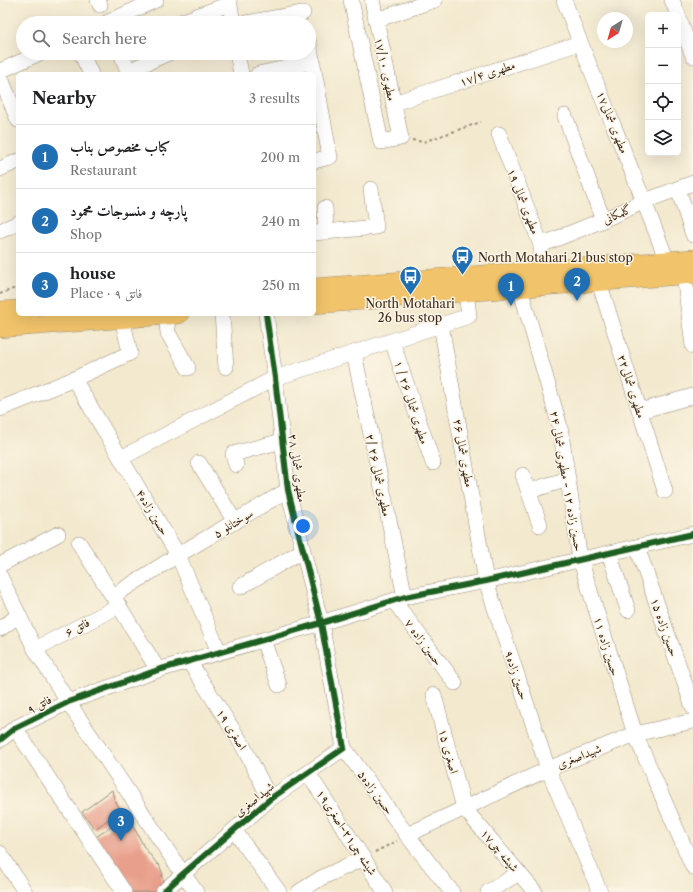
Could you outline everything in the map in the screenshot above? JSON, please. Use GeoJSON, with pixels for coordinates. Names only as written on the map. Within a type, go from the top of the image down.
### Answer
{"type":"FeatureCollection","features":[{"type":"Feature","properties":{"kind":"main road"},"geometry":{"type":"LineString","coordinates":[[316,288],[667,261],[690,270]]}},
{"type":"Feature","properties":{"kind":"main road"},"geometry":{"type":"LineString","coordinates":[[316,304],[599,282],[690,270]]}},
{"type":"Feature","properties":{"kind":"main road"},"geometry":{"type":"LineString","coordinates":[[4,314],[16,314]]}},
{"type":"Feature","properties":{"kind":"main road"},"geometry":{"type":"LineString","coordinates":[[63,316],[122,318],[148,316]]}},
{"type":"Feature","properties":{"kind":"street"},"geometry":{"type":"LineString","coordinates":[[122,16],[156,0]]}},
{"type":"Feature","properties":{"kind":"street"},"geometry":{"type":"LineString","coordinates":[[351,0],[382,142],[401,138]]}},
{"type":"Feature","properties":{"kind":"street","name":"مطهری ۱۷/۱۰"},"geometry":{"type":"LineString","coordinates":[[372,0],[401,138]]}},
{"type":"Feature","properties":{"kind":"street"},"geometry":{"type":"LineString","coordinates":[[376,20],[435,0]]}},
{"type":"Feature","properties":{"kind":"street","name":"مطهری شمالی۱۷"},"geometry":{"type":"LineString","coordinates":[[564,0],[580,43],[645,201],[667,261]]}},
{"type":"Feature","properties":{"kind":"street"},"geometry":{"type":"LineString","coordinates":[[672,0],[676,12]]}},
{"type":"Feature","properties":{"kind":"street"},"geometry":{"type":"LineString","coordinates":[[195,16],[229,2],[231,16]]}},
{"type":"Feature","properties":{"kind":"street"},"geometry":{"type":"LineString","coordinates":[[282,16],[303,12]]}},
{"type":"Feature","properties":{"kind":"street"},"geometry":{"type":"LineString","coordinates":[[681,24],[693,56]]}},
{"type":"Feature","properties":{"kind":"street","name":"مطهری ۱۷/۴"},"geometry":{"type":"LineString","coordinates":[[394,104],[580,43]]}},
{"type":"Feature","properties":{"kind":"street"},"geometry":{"type":"LineString","coordinates":[[0,71],[24,60]]}},
{"type":"Feature","properties":{"kind":"street"},"geometry":{"type":"LineString","coordinates":[[84,60],[89,72]]}},
{"type":"Feature","properties":{"kind":"street"},"geometry":{"type":"LineString","coordinates":[[124,60],[129,72],[154,60]]}},
{"type":"Feature","properties":{"kind":"street"},"geometry":{"type":"LineString","coordinates":[[239,60],[241,72]]}},
{"type":"Feature","properties":{"kind":"street"},"geometry":{"type":"LineString","coordinates":[[267,72],[313,62],[314,72]]}},
{"type":"Feature","properties":{"kind":"street"},"geometry":{"type":"LineString","coordinates":[[0,76],[3,94],[16,117]]}},
{"type":"Feature","properties":{"kind":"street"},"geometry":{"type":"LineString","coordinates":[[316,91],[320,130],[330,157],[316,160]]}},
{"type":"Feature","properties":{"kind":"street"},"geometry":{"type":"LineString","coordinates":[[565,116],[603,220]]}},
{"type":"Feature","properties":{"kind":"street","name":"مطهری شمالی ۱۹"},"geometry":{"type":"LineString","coordinates":[[499,134],[541,245],[541,271]]}},
{"type":"Feature","properties":{"kind":"street"},"geometry":{"type":"LineString","coordinates":[[0,169],[16,162]]}},
{"type":"Feature","properties":{"kind":"street","name":"گلمکانی"},"geometry":{"type":"LineString","coordinates":[[541,245],[645,201],[693,183]]}},
{"type":"Feature","properties":{"kind":"street"},"geometry":{"type":"LineString","coordinates":[[325,208],[320,232],[376,227],[371,189]]}},
{"type":"Feature","properties":{"kind":"street"},"geometry":{"type":"LineString","coordinates":[[678,189],[693,235]]}},
{"type":"Feature","properties":{"kind":"street"},"geometry":{"type":"LineString","coordinates":[[0,231],[16,224]]}},
{"type":"Feature","properties":{"kind":"street"},"geometry":{"type":"LineString","coordinates":[[690,270],[693,346]]}},
{"type":"Feature","properties":{"kind":"street","name":"مطهری شمالی۲۲"},"geometry":{"type":"LineString","coordinates":[[599,282],[665,491]]}},
{"type":"Feature","properties":{"kind":"street","name":"حسین زاده ۱۲ - مطهری شمالی ۲۴"},"geometry":{"type":"LineString","coordinates":[[520,288],[560,427],[580,559]]}},
{"type":"Feature","properties":{"kind":"street"},"geometry":{"type":"LineString","coordinates":[[121,458],[275,378],[468,316],[466,292]]}},
{"type":"Feature","properties":{"kind":"street"},"geometry":{"type":"LineString","coordinates":[[172,316],[168,333],[188,368]]}},
{"type":"Feature","properties":{"kind":"street"},"geometry":{"type":"LineString","coordinates":[[222,316],[226,367]]}},
{"type":"Feature","properties":{"kind":"street","name":"مطهری شمالی ۲۸"},"geometry":{"type":"LineString","coordinates":[[266,316],[288,490],[321,623],[344,748]]}},
{"type":"Feature","properties":{"kind":"street"},"geometry":{"type":"LineString","coordinates":[[0,410],[74,379],[130,353],[122,318]]}},
{"type":"Feature","properties":{"kind":"street","name":"مطهری شمالی ۲۶"},"geometry":{"type":"LineString","coordinates":[[441,325],[486,581]]}},
{"type":"Feature","properties":{"kind":"street","name":"مطهری شمالی ۲۶ / ۱"},"geometry":{"type":"LineString","coordinates":[[392,341],[433,463]]}},
{"type":"Feature","properties":{"kind":"street","name":"مطهری شمالی ۲۶ /۲"},"geometry":{"type":"LineString","coordinates":[[354,353],[400,599]]}},
{"type":"Feature","properties":{"kind":"street","name":"حسین زاده۴"},"geometry":{"type":"LineString","coordinates":[[74,379],[178,555],[219,652]]}},
{"type":"Feature","properties":{"kind":"street"},"geometry":{"type":"LineString","coordinates":[[640,411],[693,396]]}},
{"type":"Feature","properties":{"kind":"street"},"geometry":{"type":"LineString","coordinates":[[236,465],[233,454],[282,441]]}},
{"type":"Feature","properties":{"kind":"street"},"geometry":{"type":"LineString","coordinates":[[199,463],[235,522]]}},
{"type":"Feature","properties":{"kind":"street"},"geometry":{"type":"LineString","coordinates":[[523,476],[540,525]]}},
{"type":"Feature","properties":{"kind":"street"},"geometry":{"type":"LineString","coordinates":[[529,491],[568,479]]}},
{"type":"Feature","properties":{"kind":"street","name":"سوختانلو ۵"},"geometry":{"type":"LineString","coordinates":[[116,601],[178,555],[288,490]]}},
{"type":"Feature","properties":{"kind":"street"},"geometry":{"type":"LineString","coordinates":[[0,565],[58,534]]}},
{"type":"Feature","properties":{"kind":"street","name":"فاتق ۹"},"geometry":{"type":"LineString","coordinates":[[0,740],[15,728],[68,702],[158,670],[400,599],[693,534]]}},
{"type":"Feature","properties":{"kind":"street"},"geometry":{"type":"LineString","coordinates":[[79,543],[158,670]]}},
{"type":"Feature","properties":{"kind":"street","name":"حسین زاده ۱۵"},"geometry":{"type":"LineString","coordinates":[[637,547],[693,707]]}},
{"type":"Feature","properties":{"kind":"street"},"geometry":{"type":"LineString","coordinates":[[240,587],[302,551]]}},
{"type":"Feature","properties":{"kind":"street"},"geometry":{"type":"LineString","coordinates":[[609,553],[628,610]]}},
{"type":"Feature","properties":{"kind":"street","name":"حسین زاده ۱۱"},"geometry":{"type":"LineString","coordinates":[[580,559],[635,734],[693,867]]}},
{"type":"Feature","properties":{"kind":"street"},"geometry":{"type":"LineString","coordinates":[[0,576],[35,649],[68,702],[194,892]]}},
{"type":"Feature","properties":{"kind":"street","name":"حسین زاده۹"},"geometry":{"type":"LineString","coordinates":[[486,581],[548,768],[600,892]]}},
{"type":"Feature","properties":{"kind":"street","name":"حسین زاده ۷"},"geometry":{"type":"LineString","coordinates":[[400,599],[455,683]]}},
{"type":"Feature","properties":{"kind":"street","name":"فاتق ۶"},"geometry":{"type":"LineString","coordinates":[[35,649],[116,601]]}},
{"type":"Feature","properties":{"kind":"street"},"geometry":{"type":"LineString","coordinates":[[0,629],[19,615]]}},
{"type":"Feature","properties":{"kind":"street"},"geometry":{"type":"LineString","coordinates":[[263,640],[279,685]]}},
{"type":"Feature","properties":{"kind":"street","name":"اصغری ۱۹"},"geometry":{"type":"LineString","coordinates":[[189,661],[242,744],[270,799]]}},
{"type":"Feature","properties":{"kind":"street","name":"اصغری ۱۵"},"geometry":{"type":"LineString","coordinates":[[434,695],[464,808]]}},
{"type":"Feature","properties":{"kind":"street","name":"شهیداصغری"},"geometry":{"type":"LineString","coordinates":[[407,835],[548,768],[635,734],[693,722]]}},
{"type":"Feature","properties":{"kind":"street"},"geometry":{"type":"LineString","coordinates":[[15,728],[124,892]]}},
{"type":"Feature","properties":{"kind":"street","name":"شهیداصغری"},"geometry":{"type":"LineString","coordinates":[[163,892],[270,799],[344,748]]}},
{"type":"Feature","properties":{"kind":"street","name":"حسین زاده۵"},"geometry":{"type":"LineString","coordinates":[[344,748],[407,835],[452,892]]}},
{"type":"Feature","properties":{"kind":"street","name":"شیشه چی۲۱-اصغری۱۹"},"geometry":{"type":"LineString","coordinates":[[308,773],[385,892]]}},
{"type":"Feature","properties":{"kind":"street","name":"شیشه چی۱۷"},"geometry":{"type":"LineString","coordinates":[[464,808],[535,892]]}},
{"type":"Feature","properties":{"kind":"street"},"geometry":{"type":"LineString","coordinates":[[234,830],[279,892]]}},
{"type":"Feature","properties":{"kind":"street"},"geometry":{"type":"LineString","coordinates":[[0,853],[22,891]]}},
{"type":"Feature","properties":{"kind":"street"},"geometry":{"type":"LineString","coordinates":[[299,892],[321,878],[364,858]]}},
{"type":"Feature","properties":{"kind":"street"},"geometry":{"type":"LineString","coordinates":[[488,892],[519,873]]}},
{"type":"Feature","properties":{"kind":"path"},"geometry":{"type":"LineString","coordinates":[[401,138],[423,142],[481,122]]}},
{"type":"Feature","properties":{"kind":"path"},"geometry":{"type":"LineString","coordinates":[[4,314],[16,291]]}},
{"type":"Feature","properties":{"kind":"path"},"geometry":{"type":"LineString","coordinates":[[364,858],[407,835]]}},
{"type":"Feature","properties":{"kind":"building"},"geometry":{"type":"Polygon","coordinates":[[[112,790],[114,799],[121,810],[95,829],[82,812],[112,790]]]}},
{"type":"Feature","properties":{"kind":"building"},"geometry":{"type":"Polygon","coordinates":[[[127,816],[144,847],[158,865],[159,864],[163,875],[161,876],[167,885],[158,892],[131,892],[96,837],[127,816]]]}},
{"type":"Feature","properties":{"kind":"cycle path"},"geometry":{"type":"LineString","coordinates":[[163,892],[270,799],[344,748],[321,623],[288,490],[266,316]]}},
{"type":"Feature","properties":{"kind":"cycle path"},"geometry":{"type":"LineString","coordinates":[[0,740],[15,728],[68,702],[158,670],[405,597],[486,581],[693,534]]}},
{"type":"Feature","properties":{"kind":"place","name":"North Motahari 21 bus stop"},"geometry":{"type":"Point","coordinates":[462,276]}},
{"type":"Feature","properties":{"kind":"place","name":"North Motahari 26 bus stop"},"geometry":{"type":"Point","coordinates":[410,296]}},
{"type":"Feature","properties":{"kind":"place","name":"پارچه و منسوجات محمود"},"geometry":{"type":"Point","coordinates":[577,301]}},
{"type":"Feature","properties":{"kind":"place","name":"كباب مخصوص بناب"},"geometry":{"type":"Point","coordinates":[511,306]}},
{"type":"Feature","properties":{"kind":"place","name":"house"},"geometry":{"type":"Point","coordinates":[121,841]}}]}
